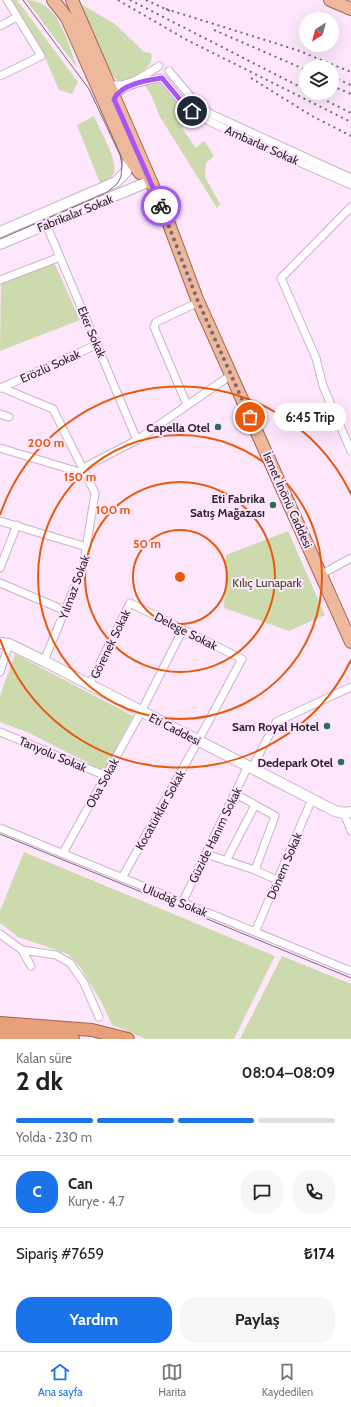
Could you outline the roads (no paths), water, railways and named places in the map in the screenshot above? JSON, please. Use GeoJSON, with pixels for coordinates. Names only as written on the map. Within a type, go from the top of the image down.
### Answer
{"type":"FeatureCollection","features":[{"type":"Feature","properties":{"kind":"highway"},"geometry":{"type":"LineString","coordinates":[[0,1023],[92,1030],[128,1039]]}},
{"type":"Feature","properties":{"kind":"highway"},"geometry":{"type":"LineString","coordinates":[[0,1034],[41,1035],[73,1039]]}},
{"type":"Feature","properties":{"kind":"main road","name":"İsmet İnönü Caddesi"},"geometry":{"type":"LineString","coordinates":[[53,0],[61,8],[72,29],[130,158],[141,168]]}},
{"type":"Feature","properties":{"kind":"main road","name":"İsmet İnönü Caddesi"},"geometry":{"type":"LineString","coordinates":[[72,0],[114,99],[147,183],[178,249],[231,375],[322,574],[351,642]]}},
{"type":"Feature","properties":{"kind":"main road"},"geometry":{"type":"LineString","coordinates":[[330,0],[351,8]]}},
{"type":"Feature","properties":{"kind":"main road","name":"Fabrikalar Sokak"},"geometry":{"type":"LineString","coordinates":[[116,182],[126,172],[130,158]]}},
{"type":"Feature","properties":{"kind":"main road","name":"Fabrikalar Sokak"},"geometry":{"type":"LineString","coordinates":[[0,232],[116,182],[141,168]]}},
{"type":"Feature","properties":{"kind":"main road","name":"Fabrikalar Sokak"},"geometry":{"type":"LineString","coordinates":[[0,244],[147,183]]}},
{"type":"Feature","properties":{"kind":"main road","name":"Eti Caddesi"},"geometry":{"type":"LineString","coordinates":[[5,643],[44,661],[335,811],[347,812]]}},
{"type":"Feature","properties":{"kind":"street"},"geometry":{"type":"LineString","coordinates":[[0,76],[41,56],[7,0]]}},
{"type":"Feature","properties":{"kind":"street"},"geometry":{"type":"LineString","coordinates":[[0,26],[18,17]]}},
{"type":"Feature","properties":{"kind":"street"},"geometry":{"type":"LineString","coordinates":[[159,66],[156,73],[162,78]]}},
{"type":"Feature","properties":{"kind":"street"},"geometry":{"type":"LineString","coordinates":[[107,83],[113,86],[120,86],[142,77],[159,66],[166,66],[197,104],[211,114],[351,178]]}},
{"type":"Feature","properties":{"kind":"street"},"geometry":{"type":"LineString","coordinates":[[114,99],[116,93],[121,90],[144,81],[162,78],[168,75],[169,71]]}},
{"type":"Feature","properties":{"kind":"street","name":"Ambarlar Sokak"},"geometry":{"type":"LineString","coordinates":[[162,78],[182,102],[207,120],[351,185]]}},
{"type":"Feature","properties":{"kind":"street"},"geometry":{"type":"LineString","coordinates":[[351,207],[281,278],[316,358],[323,386],[351,451]]}},
{"type":"Feature","properties":{"kind":"street","name":"Eker Sokak"},"geometry":{"type":"LineString","coordinates":[[46,224],[98,344],[137,440]]}},
{"type":"Feature","properties":{"kind":"street"},"geometry":{"type":"LineString","coordinates":[[0,280],[60,257]]}},
{"type":"Feature","properties":{"kind":"street"},"geometry":{"type":"LineString","coordinates":[[187,405],[155,325],[199,302]]}},
{"type":"Feature","properties":{"kind":"street","name":"Erözlü Sokak"},"geometry":{"type":"LineString","coordinates":[[1,387],[98,344]]}},
{"type":"Feature","properties":{"kind":"street"},"geometry":{"type":"LineString","coordinates":[[0,448],[85,471],[137,440],[231,375]]}},
{"type":"Feature","properties":{"kind":"street","name":"Yılmaz Sokak"},"geometry":{"type":"LineString","coordinates":[[1,387],[53,409],[95,493],[83,567],[44,661]]}},
{"type":"Feature","properties":{"kind":"street"},"geometry":{"type":"LineString","coordinates":[[0,414],[9,417]]}},
{"type":"Feature","properties":{"kind":"street"},"geometry":{"type":"LineString","coordinates":[[0,521],[17,525],[87,548]]}},
{"type":"Feature","properties":{"kind":"street"},"geometry":{"type":"LineString","coordinates":[[0,568],[17,525]]}},
{"type":"Feature","properties":{"kind":"street"},"geometry":{"type":"LineString","coordinates":[[322,574],[351,558]]}},
{"type":"Feature","properties":{"kind":"street"},"geometry":{"type":"LineString","coordinates":[[0,583],[66,611]]}},
{"type":"Feature","properties":{"kind":"street","name":"Delege Sokak"},"geometry":{"type":"LineString","coordinates":[[130,603],[242,659]]}},
{"type":"Feature","properties":{"kind":"street","name":"Görenek Sokak"},"geometry":{"type":"LineString","coordinates":[[89,685],[130,603]]}},
{"type":"Feature","properties":{"kind":"street","name":"Oba Sokak"},"geometry":{"type":"LineString","coordinates":[[63,853],[141,712],[183,629]]}},
{"type":"Feature","properties":{"kind":"street"},"geometry":{"type":"LineString","coordinates":[[0,672],[5,643]]}},
{"type":"Feature","properties":{"kind":"street","name":"Kocatürkler Sokak"},"geometry":{"type":"LineString","coordinates":[[122,878],[242,659]]}},
{"type":"Feature","properties":{"kind":"street","name":"Güzide Hanım Sokak"},"geometry":{"type":"LineString","coordinates":[[182,903],[234,793],[276,722],[351,687]]}},
{"type":"Feature","properties":{"kind":"street","name":"Tanyolu Sokak"},"geometry":{"type":"LineString","coordinates":[[0,732],[106,776]]}},
{"type":"Feature","properties":{"kind":"street"},"geometry":{"type":"LineString","coordinates":[[234,793],[275,816],[255,870]]}},
{"type":"Feature","properties":{"kind":"street","name":"Dönem Sokak"},"geometry":{"type":"LineString","coordinates":[[255,932],[312,799]]}},
{"type":"Feature","properties":{"kind":"street"},"geometry":{"type":"LineString","coordinates":[[226,861],[255,805]]}},
{"type":"Feature","properties":{"kind":"street"},"geometry":{"type":"LineString","coordinates":[[347,812],[351,831]]}},
{"type":"Feature","properties":{"kind":"street","name":"Uludağ Sokak"},"geometry":{"type":"LineString","coordinates":[[0,828],[351,971]]}},
{"type":"Feature","properties":{"kind":"street"},"geometry":{"type":"LineString","coordinates":[[206,854],[255,870],[277,880]]}},
{"type":"Feature","properties":{"kind":"street"},"geometry":{"type":"LineString","coordinates":[[0,934],[22,950],[31,966]]}},
{"type":"Feature","properties":{"kind":"street"},"geometry":{"type":"LineString","coordinates":[[22,950],[56,955],[70,963],[84,982],[99,1017]]}},
{"type":"Feature","properties":{"kind":"tram line"},"geometry":{"type":"LineString","coordinates":[[0,239],[106,193],[117,184],[121,177],[122,165],[120,155],[89,89],[23,0]]}},
{"type":"Feature","properties":{"kind":"tram line"},"geometry":{"type":"LineString","coordinates":[[0,834],[351,978]]}},
{"type":"Feature","properties":{"kind":"railway"},"geometry":{"type":"LineString","coordinates":[[118,0],[185,39],[351,122]]}},
{"type":"Feature","properties":{"kind":"railway"},"geometry":{"type":"LineString","coordinates":[[130,0],[299,86]]}},
{"type":"Feature","properties":{"kind":"railway"},"geometry":{"type":"LineString","coordinates":[[146,0],[170,11]]}},
{"type":"Feature","properties":{"kind":"railway"},"geometry":{"type":"LineString","coordinates":[[166,9],[297,50],[351,72]]}},
{"type":"Feature","properties":{"kind":"railway"},"geometry":{"type":"LineString","coordinates":[[214,30],[299,67]]}},
{"type":"Feature","properties":{"kind":"railway"},"geometry":{"type":"LineString","coordinates":[[251,78],[312,116],[351,136]]}},
{"type":"Feature","properties":{"kind":"railway"},"geometry":{"type":"LineString","coordinates":[[339,80],[351,85]]}},
{"type":"Feature","properties":{"kind":"railway"},"geometry":{"type":"LineString","coordinates":[[339,89],[351,94]]}},
{"type":"Feature","properties":{"kind":"railway"},"geometry":{"type":"LineString","coordinates":[[325,100],[351,113]]}},
{"type":"Feature","properties":{"kind":"place","name":"6:45 Trip"},"geometry":{"type":"Point","coordinates":[250,417]}},
{"type":"Feature","properties":{"kind":"place","name":"Capella Otel"},"geometry":{"type":"Point","coordinates":[218,427]}},
{"type":"Feature","properties":{"kind":"place","name":"Eti Fabrika Satış Mağazası"},"geometry":{"type":"Point","coordinates":[273,505]}},
{"type":"Feature","properties":{"kind":"place","name":"Sam Royal Hotel"},"geometry":{"type":"Point","coordinates":[327,726]}},
{"type":"Feature","properties":{"kind":"place","name":"Dedepark Otel"},"geometry":{"type":"Point","coordinates":[341,762]}},
{"type":"Feature","properties":{"kind":"park label","name":"Kılıç Lunapark"},"geometry":{"type":"Point","coordinates":[267,582]}}]}
